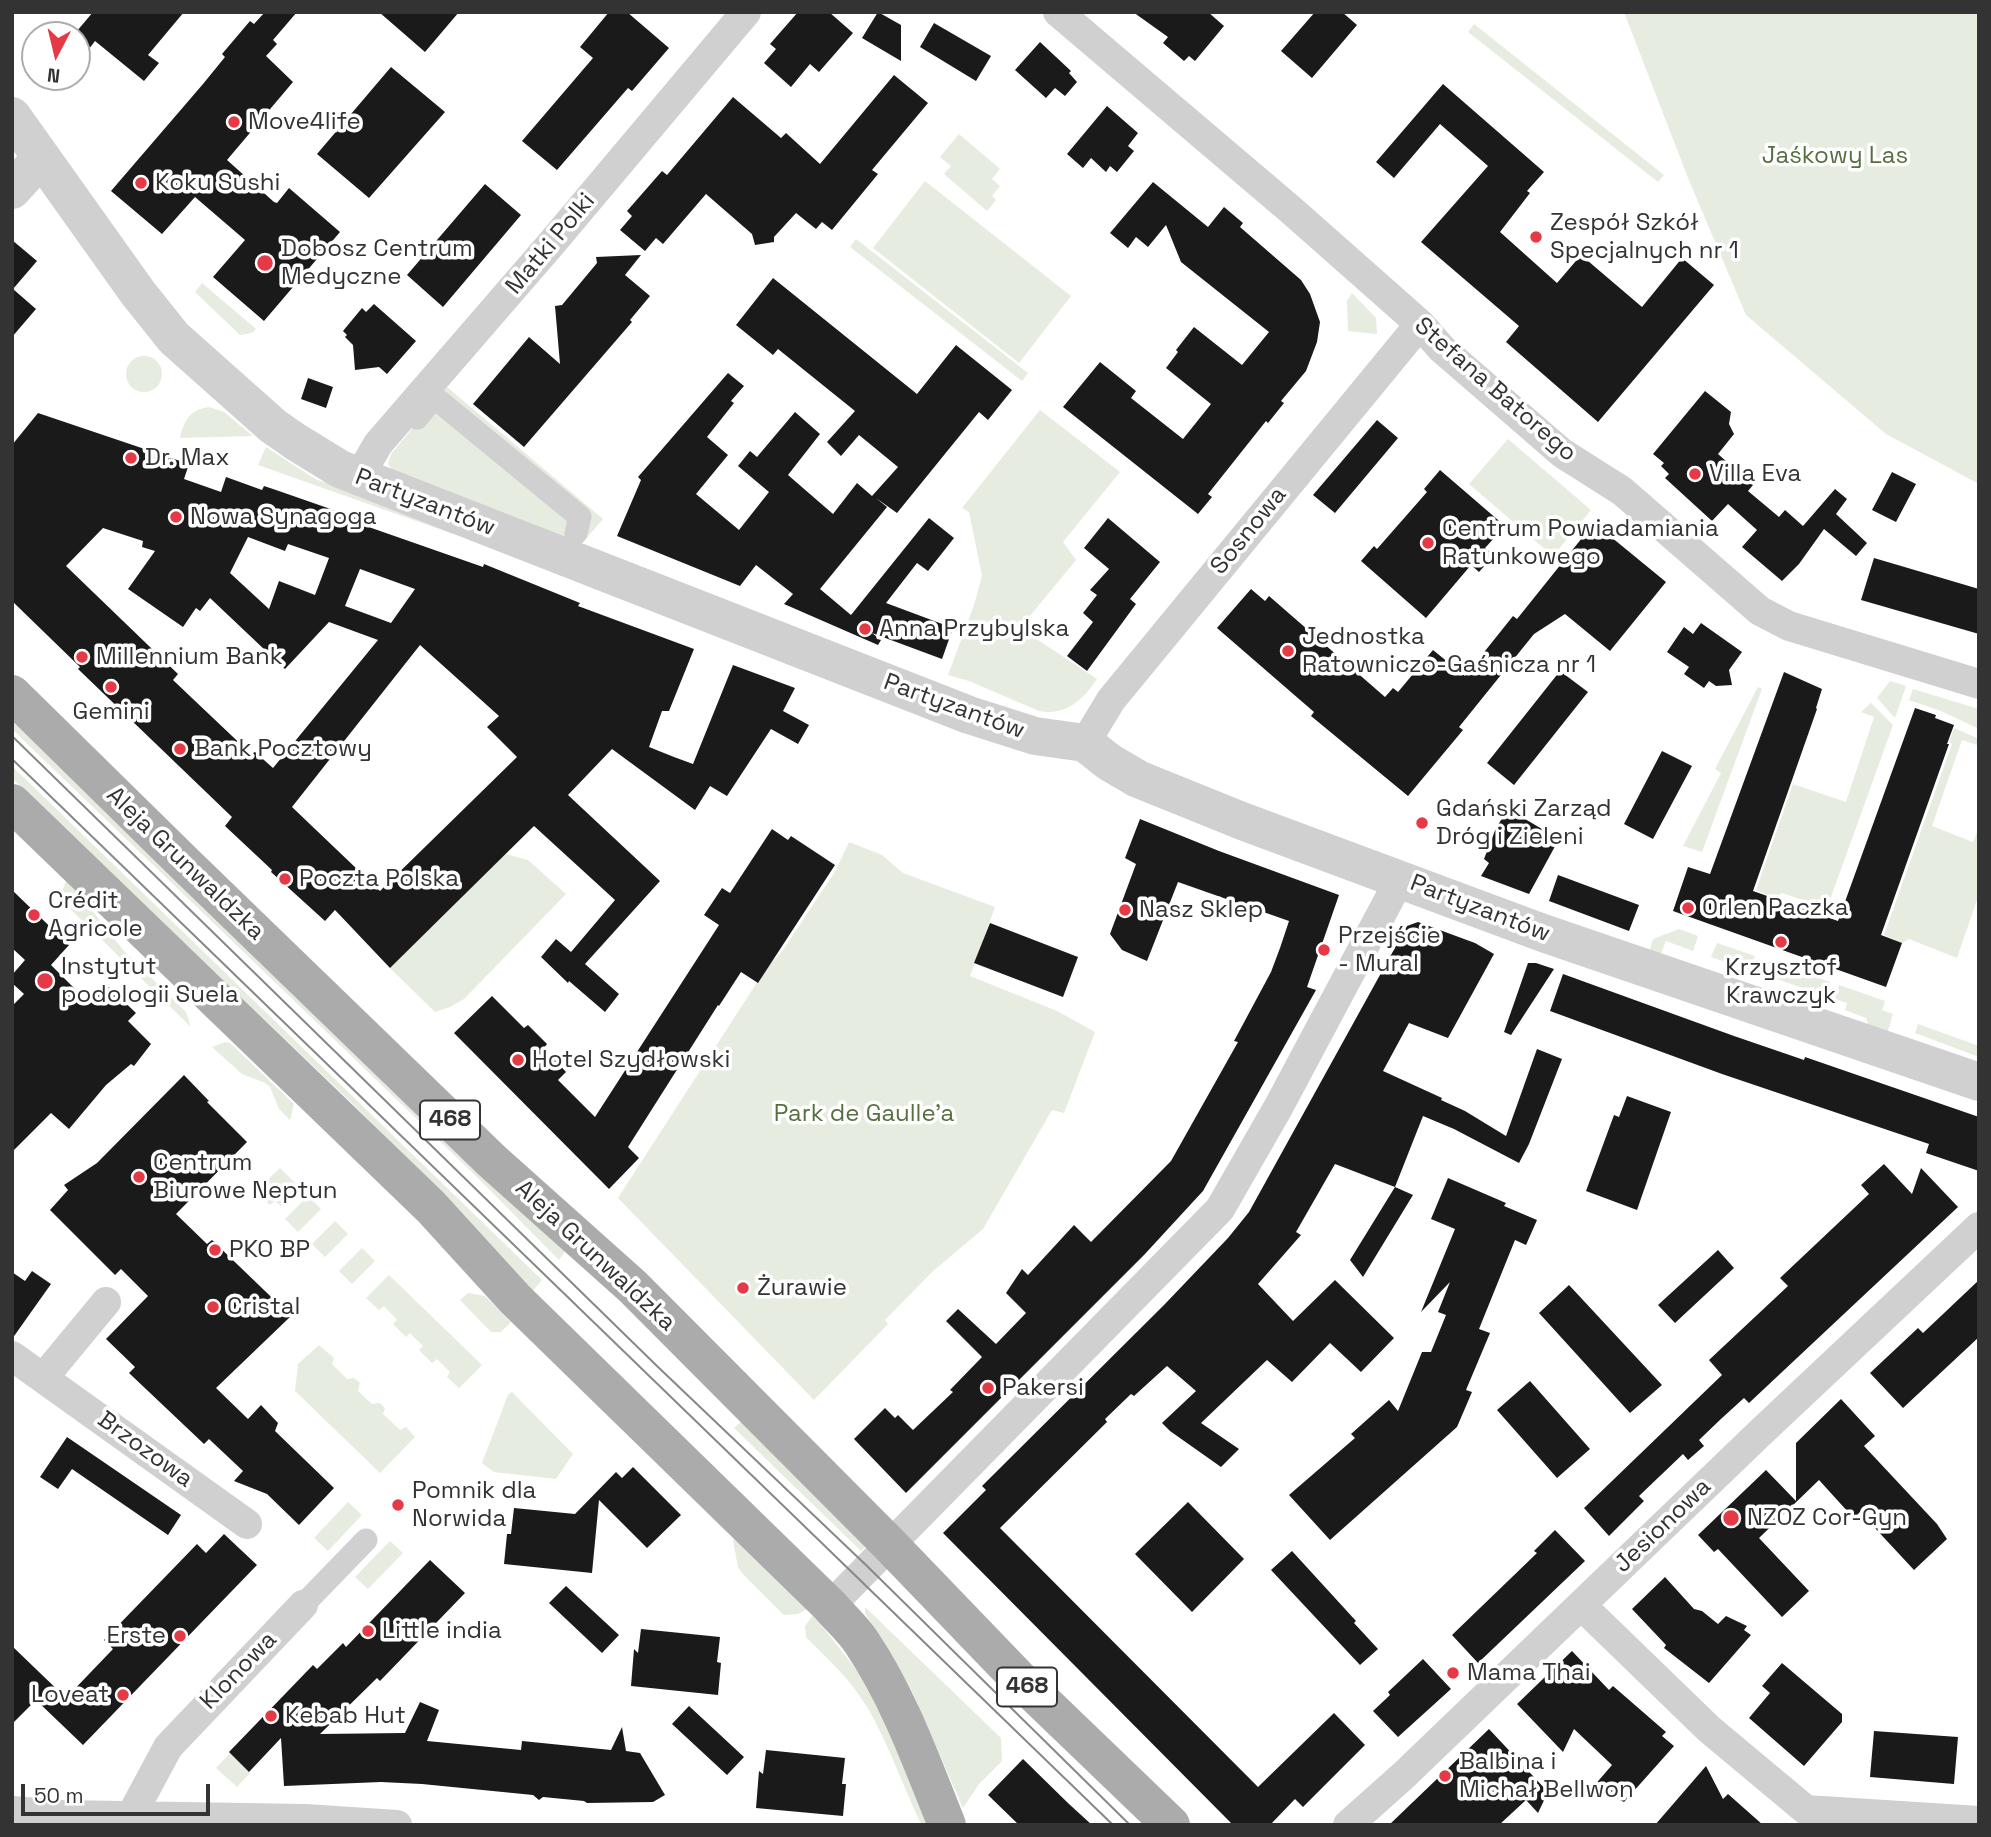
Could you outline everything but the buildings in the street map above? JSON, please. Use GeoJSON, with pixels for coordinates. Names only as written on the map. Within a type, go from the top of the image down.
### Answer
{"type":"FeatureCollection","features":[{"type":"Feature","properties":{"kind":"main road","name":"Aleja Grunwaldzka"},"geometry":{"type":"LineString","coordinates":[[12,694],[492,1161],[634,1287],[1018,1678],[1171,1825]]}},
{"type":"Feature","properties":{"kind":"main road"},"geometry":{"type":"LineString","coordinates":[[12,803],[430,1207],[515,1299],[830,1606],[860,1640],[877,1668],[908,1729],[947,1825]]}},
{"type":"Feature","properties":{"kind":"street","name":"Matki Polki"},"geometry":{"type":"LineString","coordinates":[[359,477],[378,444],[746,12]]}},
{"type":"Feature","properties":{"kind":"street","name":"Stefana Batorego"},"geometry":{"type":"LineString","coordinates":[[1058,12],[1291,210],[1420,324],[1442,349],[1562,453],[1622,491],[1760,611],[1789,626],[1979,684]]}},
{"type":"Feature","properties":{"kind":"street","name":"Partyzantów"},"geometry":{"type":"LineString","coordinates":[[12,116],[130,282],[174,338],[273,426],[320,458],[359,477],[969,715],[1035,736],[1085,743],[1109,762],[1175,795],[1634,966],[1979,1082]]}},
{"type":"Feature","properties":{"kind":"street"},"geometry":{"type":"LineString","coordinates":[[12,190],[41,158]]}},
{"type":"Feature","properties":{"kind":"street","name":"Sosnowa"},"geometry":{"type":"LineString","coordinates":[[1085,743],[1111,700],[1420,324]]}},
{"type":"Feature","properties":{"kind":"street"},"geometry":{"type":"LineString","coordinates":[[389,452],[434,397],[580,517],[576,533]]}},
{"type":"Feature","properties":{"kind":"street"},"geometry":{"type":"LineString","coordinates":[[830,1606],[1220,1209],[1279,1106],[1400,879]]}},
{"type":"Feature","properties":{"kind":"street","name":"Jesionowa"},"geometry":{"type":"LineString","coordinates":[[1348,1825],[1404,1775],[1749,1443],[1979,1227]]}},
{"type":"Feature","properties":{"kind":"street"},"geometry":{"type":"LineString","coordinates":[[44,1377],[106,1302]]}},
{"type":"Feature","properties":{"kind":"street","name":"Brzozowa"},"geometry":{"type":"LineString","coordinates":[[12,1356],[247,1524]]}},
{"type":"Feature","properties":{"kind":"street","name":"Klonowa"},"geometry":{"type":"LineString","coordinates":[[131,1816],[167,1746],[366,1540]]}},
{"type":"Feature","properties":{"kind":"street"},"geometry":{"type":"LineString","coordinates":[[1582,1606],[1805,1817],[1979,1821]]}},
{"type":"Feature","properties":{"kind":"street"},"geometry":{"type":"LineString","coordinates":[[12,1811],[62,1815],[305,1819],[397,1825]]}},
{"type":"Feature","properties":{"kind":"green space","name":"Jaśkowy Las"},"geometry":{"type":"Polygon","coordinates":[[[1624,12],[1979,12],[1979,484],[1886,434],[1746,315],[1688,178],[1624,12]]]}},
{"type":"Feature","properties":{"kind":"green space"},"geometry":{"type":"Polygon","coordinates":[[[1474,24],[1664,175],[1658,182],[1468,32],[1474,24]]]}},
{"type":"Feature","properties":{"kind":"green space"},"geometry":{"type":"Polygon","coordinates":[[[959,134],[1000,169],[992,179],[1000,186],[992,196],[996,200],[987,211],[944,174],[951,166],[940,157],[959,134]]]}},
{"type":"Feature","properties":{"kind":"green space"},"geometry":{"type":"Polygon","coordinates":[[[925,181],[1071,296],[1019,363],[873,248],[925,181]]]}},
{"type":"Feature","properties":{"kind":"green space"},"geometry":{"type":"Polygon","coordinates":[[[856,239],[1028,373],[1022,381],[850,247],[856,239]]]}},
{"type":"Feature","properties":{"kind":"green space"},"geometry":{"type":"Polygon","coordinates":[[[202,283],[256,329],[252,333],[240,335],[195,292],[202,283]]]}},
{"type":"Feature","properties":{"kind":"green space"},"geometry":{"type":"Polygon","coordinates":[[[1352,293],[1376,318],[1377,334],[1348,331],[1347,301],[1352,293]]]}},
{"type":"Feature","properties":{"kind":"green space"},"geometry":{"type":"Polygon","coordinates":[[[144,356],[157,361],[162,374],[157,387],[144,392],[131,387],[126,374],[131,361],[144,356]]]}},
{"type":"Feature","properties":{"kind":"green space"},"geometry":{"type":"Polygon","coordinates":[[[447,387],[603,519],[579,547],[395,474],[388,464],[391,454],[447,387]]]}},
{"type":"Feature","properties":{"kind":"green space"},"geometry":{"type":"Polygon","coordinates":[[[209,407],[224,412],[253,436],[180,438],[188,417],[202,408],[209,407]]]}},
{"type":"Feature","properties":{"kind":"green space"},"geometry":{"type":"Polygon","coordinates":[[[1040,410],[1120,472],[1063,542],[1076,560],[1020,628],[1097,679],[1073,705],[1049,712],[1039,711],[969,681],[948,675],[982,576],[969,512],[962,508],[1040,410]]]}},
{"type":"Feature","properties":{"kind":"green space"},"geometry":{"type":"Polygon","coordinates":[[[1508,439],[1591,510],[1553,556],[1469,484],[1508,439]]]}},
{"type":"Feature","properties":{"kind":"green space"},"geometry":{"type":"Polygon","coordinates":[[[266,447],[315,479],[455,530],[453,534],[258,465],[266,447]]]}},
{"type":"Feature","properties":{"kind":"green space"},"geometry":{"type":"Polygon","coordinates":[[[1890,681],[1906,686],[1895,718],[1877,698],[1890,681]]]}},
{"type":"Feature","properties":{"kind":"green space"},"geometry":{"type":"Polygon","coordinates":[[[1758,687],[1762,689],[1702,852],[1683,846],[1721,773],[1715,769],[1758,687]]]}},
{"type":"Feature","properties":{"kind":"green space"},"geometry":{"type":"Polygon","coordinates":[[[1913,689],[1979,709],[1979,729],[1909,700],[1913,689]]]}},
{"type":"Feature","properties":{"kind":"green space"},"geometry":{"type":"Polygon","coordinates":[[[1871,703],[1893,725],[1831,897],[1818,905],[1782,893],[1776,898],[1756,890],[1793,784],[1846,802],[1874,717],[1861,712],[1871,703]]]}},
{"type":"Feature","properties":{"kind":"green space"},"geometry":{"type":"Polygon","coordinates":[[[12,720],[566,1250],[559,1260],[476,1176],[12,729],[12,720]]]}},
{"type":"Feature","properties":{"kind":"green space"},"geometry":{"type":"Polygon","coordinates":[[[1954,728],[1979,739],[1977,745],[1962,740],[1932,826],[1973,842],[1979,828],[1979,894],[1957,958],[1909,939],[1902,943],[1884,935],[1952,744],[1949,742],[1954,728]]]}},
{"type":"Feature","properties":{"kind":"green space"},"geometry":{"type":"Polygon","coordinates":[[[12,766],[542,1280],[532,1292],[466,1219],[353,1104],[12,778],[12,766]]]}},
{"type":"Feature","properties":{"kind":"green space","name":"Park de Gaulle'a"},"geometry":{"type":"Polygon","coordinates":[[[849,842],[882,855],[903,873],[995,907],[970,976],[1057,1011],[1095,1032],[1064,1113],[1052,1110],[983,1229],[932,1272],[885,1320],[888,1324],[814,1400],[618,1198],[765,970],[783,950],[836,870],[849,842]]]}},
{"type":"Feature","properties":{"kind":"green space"},"geometry":{"type":"Polygon","coordinates":[[[506,854],[528,860],[566,894],[464,999],[435,1012],[390,968],[506,854]]]}},
{"type":"Feature","properties":{"kind":"green space"},"geometry":{"type":"Polygon","coordinates":[[[67,879],[124,951],[186,1012],[191,1027],[59,898],[67,879]]]}},
{"type":"Feature","properties":{"kind":"green space"},"geometry":{"type":"Polygon","coordinates":[[[1679,929],[1698,936],[1693,951],[1666,941],[1659,958],[1650,949],[1653,939],[1679,929]]]}},
{"type":"Feature","properties":{"kind":"green space"},"geometry":{"type":"Polygon","coordinates":[[[1717,943],[1755,956],[1750,970],[1711,957],[1717,943]]]}},
{"type":"Feature","properties":{"kind":"green space"},"geometry":{"type":"Polygon","coordinates":[[[1776,963],[1830,982],[1826,996],[1771,977],[1776,963]]]}},
{"type":"Feature","properties":{"kind":"green space"},"geometry":{"type":"Polygon","coordinates":[[[1839,985],[1885,1001],[1882,1010],[1893,1014],[1888,1031],[1870,1030],[1866,1018],[1845,1010],[1847,1003],[1835,999],[1839,985]]]}},
{"type":"Feature","properties":{"kind":"green space"},"geometry":{"type":"Polygon","coordinates":[[[1918,1024],[1979,1046],[1979,1057],[1915,1033],[1918,1024]]]}},
{"type":"Feature","properties":{"kind":"green space"},"geometry":{"type":"Polygon","coordinates":[[[230,1043],[294,1104],[290,1120],[279,1109],[270,1087],[242,1074],[212,1047],[230,1043]]]}},
{"type":"Feature","properties":{"kind":"green space"},"geometry":{"type":"Polygon","coordinates":[[[280,1168],[299,1187],[281,1206],[275,1201],[270,1205],[256,1191],[280,1168]]]}},
{"type":"Feature","properties":{"kind":"green space"},"geometry":{"type":"Polygon","coordinates":[[[308,1196],[321,1209],[298,1232],[285,1219],[308,1196]]]}},
{"type":"Feature","properties":{"kind":"green space"},"geometry":{"type":"Polygon","coordinates":[[[335,1221],[348,1234],[325,1257],[312,1244],[335,1221]]]}},
{"type":"Feature","properties":{"kind":"green space"},"geometry":{"type":"Polygon","coordinates":[[[362,1248],[375,1261],[352,1284],[339,1271],[362,1248]]]}},
{"type":"Feature","properties":{"kind":"green space"},"geometry":{"type":"Polygon","coordinates":[[[389,1275],[482,1365],[459,1388],[447,1377],[450,1372],[437,1359],[432,1363],[419,1350],[423,1346],[410,1333],[406,1337],[393,1324],[397,1320],[384,1306],[379,1310],[366,1298],[389,1275]]]}},
{"type":"Feature","properties":{"kind":"green space"},"geometry":{"type":"Polygon","coordinates":[[[468,1293],[485,1296],[511,1322],[501,1332],[491,1332],[460,1300],[468,1293]]]}},
{"type":"Feature","properties":{"kind":"green space"},"geometry":{"type":"Polygon","coordinates":[[[319,1345],[334,1358],[332,1364],[347,1379],[354,1378],[360,1383],[358,1391],[372,1404],[380,1403],[385,1408],[383,1414],[400,1430],[406,1427],[415,1437],[380,1473],[295,1391],[298,1364],[319,1345]]]}},
{"type":"Feature","properties":{"kind":"green space"},"geometry":{"type":"Polygon","coordinates":[[[512,1392],[573,1454],[556,1479],[494,1472],[482,1463],[508,1395],[512,1392]]]}},
{"type":"Feature","properties":{"kind":"green space"},"geometry":{"type":"Polygon","coordinates":[[[742,1421],[865,1547],[861,1551],[734,1428],[742,1421]]]}},
{"type":"Feature","properties":{"kind":"green space"},"geometry":{"type":"Polygon","coordinates":[[[348,1502],[362,1515],[328,1551],[314,1538],[348,1502]]]}},
{"type":"Feature","properties":{"kind":"green space"},"geometry":{"type":"Polygon","coordinates":[[[735,1538],[807,1609],[798,1614],[784,1615],[738,1567],[733,1541],[735,1538]]]}},
{"type":"Feature","properties":{"kind":"green space"},"geometry":{"type":"Polygon","coordinates":[[[390,1541],[403,1553],[368,1589],[355,1577],[390,1541]]]}},
{"type":"Feature","properties":{"kind":"green space"},"geometry":{"type":"Polygon","coordinates":[[[865,1607],[1001,1738],[1002,1761],[979,1784],[963,1808],[911,1689],[865,1613],[865,1607]]]}},
{"type":"Feature","properties":{"kind":"green space"},"geometry":{"type":"Polygon","coordinates":[[[813,1615],[860,1674],[873,1695],[930,1822],[923,1825],[920,1822],[882,1735],[861,1697],[806,1637],[805,1626],[813,1615]]]}},
{"type":"Feature","properties":{"kind":"green space"},"geometry":{"type":"Polygon","coordinates":[[[230,1753],[250,1773],[237,1787],[216,1768],[230,1753]]]}},
{"type":"Feature","properties":{"kind":"tram line"},"geometry":{"type":"LineString","coordinates":[[12,736],[1130,1825]]}},
{"type":"Feature","properties":{"kind":"tram line"},"geometry":{"type":"LineString","coordinates":[[12,759],[1113,1825]]}},
{"type":"Feature","properties":{"kind":"place","name":"Move4life"},"geometry":{"type":"Point","coordinates":[234,122]}},
{"type":"Feature","properties":{"kind":"place","name":"Koku Sushi"},"geometry":{"type":"Point","coordinates":[141,183]}},
{"type":"Feature","properties":{"kind":"place","name":"Zespół Szkół Specjalnych nr 1"},"geometry":{"type":"Point","coordinates":[1536,237]}},
{"type":"Feature","properties":{"kind":"place","name":"Dobosz Centrum Medyczne"},"geometry":{"type":"Point","coordinates":[265,263]}},
{"type":"Feature","properties":{"kind":"place","name":"Dr. Max"},"geometry":{"type":"Point","coordinates":[131,458]}},
{"type":"Feature","properties":{"kind":"place","name":"Villa Eva"},"geometry":{"type":"Point","coordinates":[1695,474]}},
{"type":"Feature","properties":{"kind":"place","name":"Nowa Synagoga"},"geometry":{"type":"Point","coordinates":[176,517]}},
{"type":"Feature","properties":{"kind":"place","name":"Centrum Powiadamiania Ratunkowego"},"geometry":{"type":"Point","coordinates":[1428,543]}},
{"type":"Feature","properties":{"kind":"place","name":"Anna Przybylska"},"geometry":{"type":"Point","coordinates":[865,629]}},
{"type":"Feature","properties":{"kind":"place","name":"Jednostka Ratowniczo-Gaśnicza nr 1"},"geometry":{"type":"Point","coordinates":[1288,651]}},
{"type":"Feature","properties":{"kind":"place","name":"Millennium Bank"},"geometry":{"type":"Point","coordinates":[82,657]}},
{"type":"Feature","properties":{"kind":"place","name":"Gemini"},"geometry":{"type":"Point","coordinates":[111,687]}},
{"type":"Feature","properties":{"kind":"place","name":"Bank Pocztowy"},"geometry":{"type":"Point","coordinates":[180,749]}},
{"type":"Feature","properties":{"kind":"place","name":"Gdański Zarząd Dróg i Zieleni"},"geometry":{"type":"Point","coordinates":[1422,823]}},
{"type":"Feature","properties":{"kind":"place","name":"Poczta Polska"},"geometry":{"type":"Point","coordinates":[285,879]}},
{"type":"Feature","properties":{"kind":"place","name":"Orlen Paczka"},"geometry":{"type":"Point","coordinates":[1688,908]}},
{"type":"Feature","properties":{"kind":"place","name":"Nasz Sklep"},"geometry":{"type":"Point","coordinates":[1125,910]}},
{"type":"Feature","properties":{"kind":"place","name":"Crédit Agricole"},"geometry":{"type":"Point","coordinates":[34,915]}},
{"type":"Feature","properties":{"kind":"place","name":"Krzysztof Krawczyk"},"geometry":{"type":"Point","coordinates":[1781,942]}},
{"type":"Feature","properties":{"kind":"place","name":"Przejście - Mural"},"geometry":{"type":"Point","coordinates":[1324,950]}},
{"type":"Feature","properties":{"kind":"place","name":"Instytut podologii Suela"},"geometry":{"type":"Point","coordinates":[45,981]}},
{"type":"Feature","properties":{"kind":"place","name":"Hotel Szydłowski"},"geometry":{"type":"Point","coordinates":[518,1060]}},
{"type":"Feature","properties":{"kind":"place","name":"Centrum Biurowe Neptun"},"geometry":{"type":"Point","coordinates":[139,1177]}},
{"type":"Feature","properties":{"kind":"place","name":"PKO BP"},"geometry":{"type":"Point","coordinates":[215,1250]}},
{"type":"Feature","properties":{"kind":"place","name":"Żurawie"},"geometry":{"type":"Point","coordinates":[743,1288]}},
{"type":"Feature","properties":{"kind":"place","name":"Cristal"},"geometry":{"type":"Point","coordinates":[213,1307]}},
{"type":"Feature","properties":{"kind":"place","name":"Pakersi"},"geometry":{"type":"Point","coordinates":[988,1388]}},
{"type":"Feature","properties":{"kind":"place","name":"Pomnik dla Norwida"},"geometry":{"type":"Point","coordinates":[398,1505]}},
{"type":"Feature","properties":{"kind":"place","name":"NZOZ Cor-Gyn"},"geometry":{"type":"Point","coordinates":[1731,1518]}},
{"type":"Feature","properties":{"kind":"place","name":"Little india"},"geometry":{"type":"Point","coordinates":[368,1631]}},
{"type":"Feature","properties":{"kind":"place","name":"Erste"},"geometry":{"type":"Point","coordinates":[180,1636]}},
{"type":"Feature","properties":{"kind":"place","name":"Mama Thai"},"geometry":{"type":"Point","coordinates":[1453,1673]}},
{"type":"Feature","properties":{"kind":"place","name":"Loveat"},"geometry":{"type":"Point","coordinates":[123,1695]}},
{"type":"Feature","properties":{"kind":"place","name":"Kebab Hut"},"geometry":{"type":"Point","coordinates":[271,1716]}},
{"type":"Feature","properties":{"kind":"place","name":"Balbina i Michał Bellwon"},"geometry":{"type":"Point","coordinates":[1445,1776]}}]}
